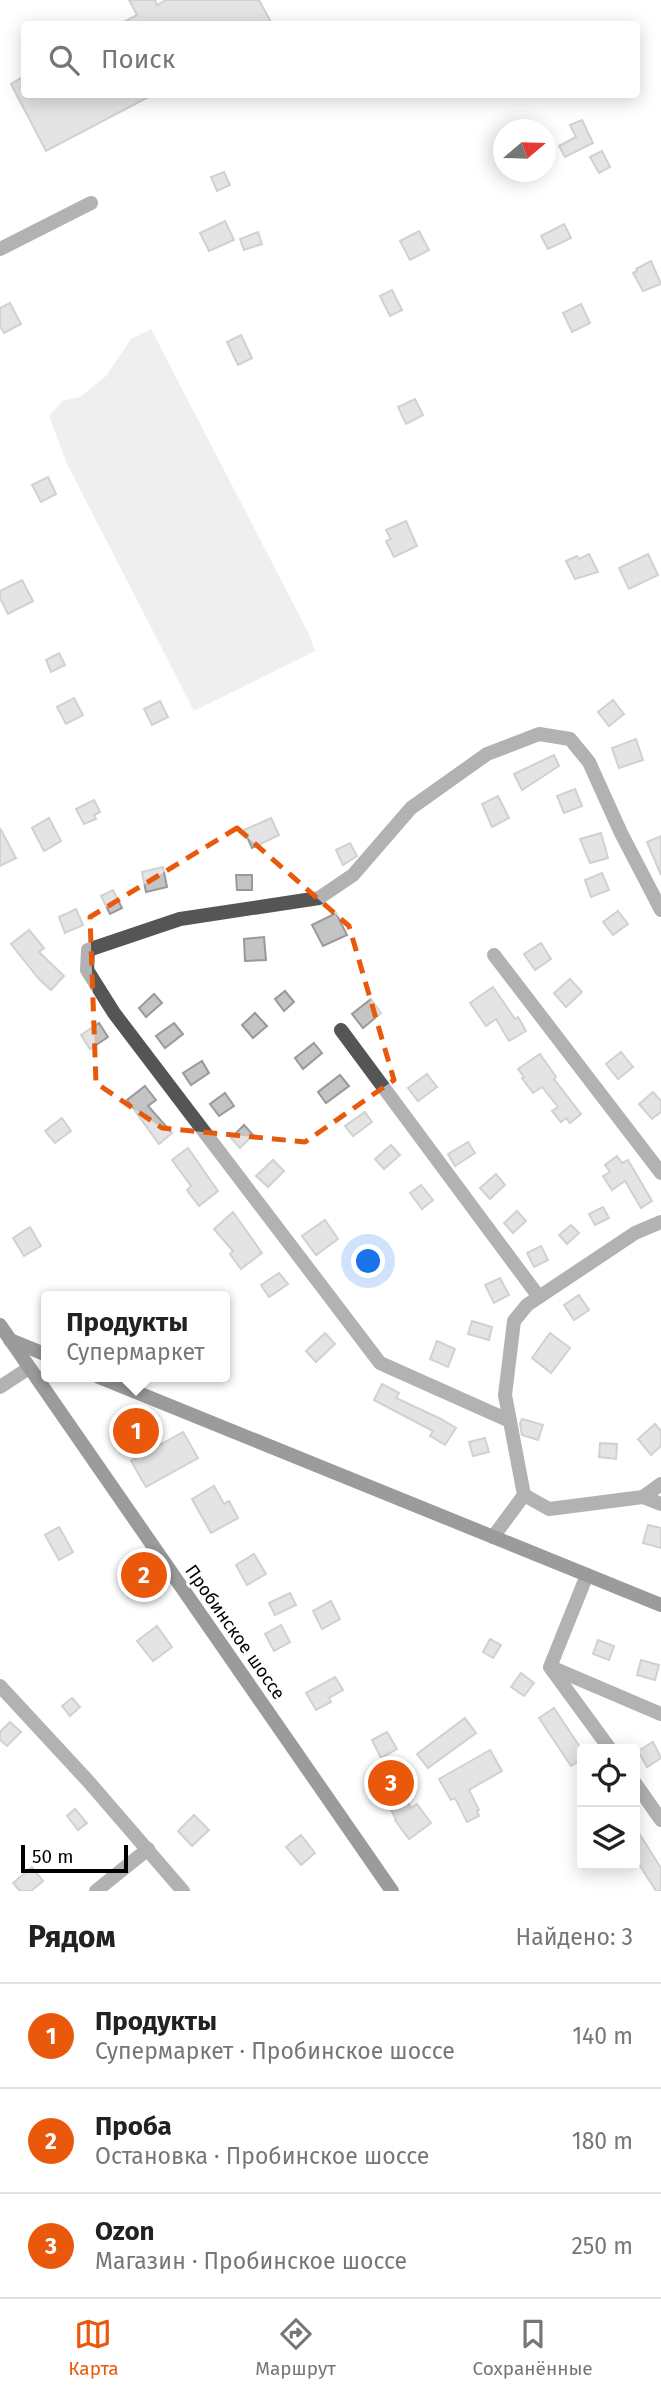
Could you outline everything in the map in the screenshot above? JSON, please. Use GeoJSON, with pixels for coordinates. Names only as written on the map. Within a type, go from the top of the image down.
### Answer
{"type":"FeatureCollection","features":[{"type":"Feature","properties":{"kind":"main road","name":"Пробинское шоссе"},"geometry":{"type":"LineString","coordinates":[[0,1325],[5,1338],[29,1368],[392,1891]]}},
{"type":"Feature","properties":{"kind":"main road"},"geometry":{"type":"LineString","coordinates":[[5,1338],[41,1353]]}},
{"type":"Feature","properties":{"kind":"main road"},"geometry":{"type":"LineString","coordinates":[[111,1382],[661,1605]]}},
{"type":"Feature","properties":{"kind":"street"},"geometry":{"type":"LineString","coordinates":[[0,249],[91,203]]}},
{"type":"Feature","properties":{"kind":"street"},"geometry":{"type":"LineString","coordinates":[[510,1420],[380,1363],[114,1013],[87,970],[88,950],[180,919],[319,898],[354,874],[411,808],[487,754],[539,734],[570,739],[589,762],[621,833],[661,910]]}},
{"type":"Feature","properties":{"kind":"street"},"geometry":{"type":"LineString","coordinates":[[494,955],[661,1173]]}},
{"type":"Feature","properties":{"kind":"street"},"geometry":{"type":"LineString","coordinates":[[341,1030],[539,1297]]}},
{"type":"Feature","properties":{"kind":"street"},"geometry":{"type":"LineString","coordinates":[[493,1537],[524,1495],[505,1395],[514,1321],[527,1305],[635,1233],[661,1222]]}},
{"type":"Feature","properties":{"kind":"street"},"geometry":{"type":"LineString","coordinates":[[0,1387],[29,1368]]}},
{"type":"Feature","properties":{"kind":"street"},"geometry":{"type":"LineString","coordinates":[[643,1497],[661,1484]]}},
{"type":"Feature","properties":{"kind":"street"},"geometry":{"type":"LineString","coordinates":[[524,1495],[549,1509],[643,1497],[661,1504]]}},
{"type":"Feature","properties":{"kind":"street"},"geometry":{"type":"LineString","coordinates":[[550,1667],[587,1575]]}},
{"type":"Feature","properties":{"kind":"street"},"geometry":{"type":"LineString","coordinates":[[550,1667],[661,1714]]}},
{"type":"Feature","properties":{"kind":"street"},"geometry":{"type":"LineString","coordinates":[[550,1667],[606,1744]]}},
{"type":"Feature","properties":{"kind":"street"},"geometry":{"type":"LineString","coordinates":[[0,1686],[183,1891]]}},
{"type":"Feature","properties":{"kind":"street"},"geometry":{"type":"LineString","coordinates":[[640,1790],[661,1820]]}},
{"type":"Feature","properties":{"kind":"street"},"geometry":{"type":"LineString","coordinates":[[96,1891],[148,1849]]}},
{"type":"Feature","properties":{"kind":"highlighted area"},"geometry":{"type":"Polygon","coordinates":[[[237,828],[349,926],[394,1080],[305,1142],[162,1128],[96,1083],[90,917],[237,828]]]}},
{"type":"Feature","properties":{"kind":"shaded area"},"geometry":{"type":"Polygon","coordinates":[[[151,329],[309,634],[315,651],[194,711],[67,464],[49,416],[62,401],[80,397],[106,376],[131,339],[151,329]]]}},
{"type":"Feature","properties":{"kind":"building"},"geometry":{"type":"Polygon","coordinates":[[[129,0],[155,0],[157,5],[166,0],[259,0],[270,21],[126,21],[137,15],[129,0]]]}},
{"type":"Feature","properties":{"kind":"building"},"geometry":{"type":"Polygon","coordinates":[[[21,78],[21,98],[146,98],[46,151],[11,84],[21,78]]]}},
{"type":"Feature","properties":{"kind":"building"},"geometry":{"type":"Polygon","coordinates":[[[582,120],[593,143],[565,157],[559,146],[576,137],[570,125],[582,120]]]}},
{"type":"Feature","properties":{"kind":"building"},"geometry":{"type":"Polygon","coordinates":[[[602,151],[610,167],[599,173],[590,157],[602,151]]]}},
{"type":"Feature","properties":{"kind":"building"},"geometry":{"type":"Polygon","coordinates":[[[224,172],[230,185],[217,191],[211,177],[224,172]]]}},
{"type":"Feature","properties":{"kind":"building"},"geometry":{"type":"Polygon","coordinates":[[[225,221],[234,240],[209,251],[200,233],[225,221]]]}},
{"type":"Feature","properties":{"kind":"building"},"geometry":{"type":"Polygon","coordinates":[[[564,224],[571,238],[548,249],[541,236],[564,224]]]}},
{"type":"Feature","properties":{"kind":"building"},"geometry":{"type":"Polygon","coordinates":[[[419,231],[429,250],[410,260],[400,241],[419,231]]]}},
{"type":"Feature","properties":{"kind":"building"},"geometry":{"type":"Polygon","coordinates":[[[258,232],[262,244],[244,250],[240,239],[258,232]]]}},
{"type":"Feature","properties":{"kind":"building"},"geometry":{"type":"Polygon","coordinates":[[[651,261],[661,284],[643,291],[633,273],[651,261]]]}},
{"type":"Feature","properties":{"kind":"building"},"geometry":{"type":"Polygon","coordinates":[[[392,290],[402,310],[390,316],[380,296],[392,290]]]}},
{"type":"Feature","properties":{"kind":"building"},"geometry":{"type":"Polygon","coordinates":[[[10,303],[21,324],[4,333],[0,326],[0,308],[10,303]]]}},
{"type":"Feature","properties":{"kind":"building"},"geometry":{"type":"Polygon","coordinates":[[[581,304],[590,323],[572,332],[563,313],[581,304]]]}},
{"type":"Feature","properties":{"kind":"building"},"geometry":{"type":"Polygon","coordinates":[[[241,335],[252,358],[238,365],[227,342],[241,335]]]}},
{"type":"Feature","properties":{"kind":"building"},"geometry":{"type":"Polygon","coordinates":[[[415,399],[423,415],[406,424],[398,407],[415,399]]]}},
{"type":"Feature","properties":{"kind":"building"},"geometry":{"type":"Polygon","coordinates":[[[48,477],[56,494],[41,502],[32,485],[48,477]]]}},
{"type":"Feature","properties":{"kind":"building"},"geometry":{"type":"Polygon","coordinates":[[[406,521],[417,546],[394,557],[386,541],[391,539],[386,530],[406,521]]]}},
{"type":"Feature","properties":{"kind":"building"},"geometry":{"type":"Polygon","coordinates":[[[589,554],[598,572],[575,579],[566,561],[589,554]]]}},
{"type":"Feature","properties":{"kind":"building"},"geometry":{"type":"Polygon","coordinates":[[[648,554],[658,575],[629,589],[619,568],[648,554]]]}},
{"type":"Feature","properties":{"kind":"building"},"geometry":{"type":"Polygon","coordinates":[[[22,580],[33,601],[8,614],[0,598],[0,591],[22,580]]]}},
{"type":"Feature","properties":{"kind":"building"},"geometry":{"type":"Polygon","coordinates":[[[59,653],[65,665],[51,672],[46,660],[59,653]]]}},
{"type":"Feature","properties":{"kind":"building"},"geometry":{"type":"Polygon","coordinates":[[[74,698],[83,715],[66,724],[57,707],[74,698]]]}},
{"type":"Feature","properties":{"kind":"building"},"geometry":{"type":"Polygon","coordinates":[[[613,700],[624,714],[609,726],[598,712],[613,700]]]}},
{"type":"Feature","properties":{"kind":"building"},"geometry":{"type":"Polygon","coordinates":[[[160,701],[168,717],[152,725],[144,709],[160,701]]]}},
{"type":"Feature","properties":{"kind":"building"},"geometry":{"type":"Polygon","coordinates":[[[636,739],[643,760],[619,768],[612,748],[636,739]]]}},
{"type":"Feature","properties":{"kind":"building"},"geometry":{"type":"Polygon","coordinates":[[[554,755],[559,766],[522,790],[514,774],[554,755]]]}},
{"type":"Feature","properties":{"kind":"building"},"geometry":{"type":"Polygon","coordinates":[[[575,789],[582,806],[564,813],[557,796],[575,789]]]}},
{"type":"Feature","properties":{"kind":"building"},"geometry":{"type":"Polygon","coordinates":[[[498,796],[509,818],[492,827],[482,804],[498,796]]]}},
{"type":"Feature","properties":{"kind":"building"},"geometry":{"type":"Polygon","coordinates":[[[94,800],[100,812],[94,815],[96,819],[84,824],[76,809],[94,800]]]}},
{"type":"Feature","properties":{"kind":"building"},"geometry":{"type":"Polygon","coordinates":[[[49,818],[61,841],[44,851],[32,828],[49,818]]]}},
{"type":"Feature","properties":{"kind":"building"},"geometry":{"type":"Polygon","coordinates":[[[271,818],[279,835],[252,848],[244,830],[271,818]]]}},
{"type":"Feature","properties":{"kind":"building"},"geometry":{"type":"Polygon","coordinates":[[[0,828],[16,858],[0,866],[0,828]]]}},
{"type":"Feature","properties":{"kind":"building"},"geometry":{"type":"Polygon","coordinates":[[[601,833],[608,858],[590,863],[580,839],[601,833]]]}},
{"type":"Feature","properties":{"kind":"building"},"geometry":{"type":"Polygon","coordinates":[[[661,836],[661,875],[647,842],[661,836]]]}},
{"type":"Feature","properties":{"kind":"building"},"geometry":{"type":"Polygon","coordinates":[[[350,843],[357,856],[343,865],[336,850],[350,843]]]}},
{"type":"Feature","properties":{"kind":"building"},"geometry":{"type":"Polygon","coordinates":[[[163,867],[167,887],[146,892],[142,872],[163,867]]]}},
{"type":"Feature","properties":{"kind":"building"},"geometry":{"type":"Polygon","coordinates":[[[602,873],[609,890],[591,897],[585,880],[602,873]]]}},
{"type":"Feature","properties":{"kind":"building"},"geometry":{"type":"Polygon","coordinates":[[[236,875],[252,875],[252,890],[237,890],[236,875]]]}},
{"type":"Feature","properties":{"kind":"building"},"geometry":{"type":"Polygon","coordinates":[[[113,890],[122,908],[110,914],[101,896],[113,890]]]}},
{"type":"Feature","properties":{"kind":"building"},"geometry":{"type":"Polygon","coordinates":[[[76,909],[83,925],[65,933],[59,917],[76,909]]]}},
{"type":"Feature","properties":{"kind":"building"},"geometry":{"type":"Polygon","coordinates":[[[618,911],[628,924],[613,935],[603,922],[618,911]]]}},
{"type":"Feature","properties":{"kind":"building"},"geometry":{"type":"Polygon","coordinates":[[[336,913],[347,935],[323,946],[312,925],[336,913]]]}},
{"type":"Feature","properties":{"kind":"building"},"geometry":{"type":"Polygon","coordinates":[[[29,930],[44,948],[39,952],[64,976],[51,990],[11,944],[29,930]]]}},
{"type":"Feature","properties":{"kind":"building"},"geometry":{"type":"Polygon","coordinates":[[[264,937],[266,960],[245,961],[244,939],[264,937]]]}},
{"type":"Feature","properties":{"kind":"building"},"geometry":{"type":"Polygon","coordinates":[[[541,943],[551,959],[535,970],[524,954],[541,943]]]}},
{"type":"Feature","properties":{"kind":"building"},"geometry":{"type":"Polygon","coordinates":[[[570,979],[582,992],[566,1007],[554,993],[570,979]]]}},
{"type":"Feature","properties":{"kind":"building"},"geometry":{"type":"Polygon","coordinates":[[[493,987],[526,1031],[509,1041],[496,1019],[486,1026],[470,1003],[493,987]]]}},
{"type":"Feature","properties":{"kind":"building"},"geometry":{"type":"Polygon","coordinates":[[[285,991],[294,1002],[284,1011],[275,999],[285,991]]]}},
{"type":"Feature","properties":{"kind":"building"},"geometry":{"type":"Polygon","coordinates":[[[154,994],[162,1003],[146,1017],[139,1008],[154,994]]]}},
{"type":"Feature","properties":{"kind":"building"},"geometry":{"type":"Polygon","coordinates":[[[371,999],[381,1013],[363,1028],[352,1014],[371,999]]]}},
{"type":"Feature","properties":{"kind":"building"},"geometry":{"type":"Polygon","coordinates":[[[255,1013],[267,1026],[253,1038],[242,1025],[255,1013]]]}},
{"type":"Feature","properties":{"kind":"building"},"geometry":{"type":"Polygon","coordinates":[[[99,1023],[108,1037],[90,1049],[81,1035],[99,1023]]]}},
{"type":"Feature","properties":{"kind":"building"},"geometry":{"type":"Polygon","coordinates":[[[174,1023],[183,1034],[165,1048],[156,1036],[174,1023]]]}},
{"type":"Feature","properties":{"kind":"building"},"geometry":{"type":"Polygon","coordinates":[[[314,1043],[322,1053],[303,1069],[295,1058],[314,1043]]]}},
{"type":"Feature","properties":{"kind":"building"},"geometry":{"type":"Polygon","coordinates":[[[621,1052],[633,1067],[618,1079],[606,1064],[621,1052]]]}},
{"type":"Feature","properties":{"kind":"building"},"geometry":{"type":"Polygon","coordinates":[[[540,1054],[556,1077],[554,1079],[581,1114],[570,1123],[566,1118],[561,1122],[552,1111],[558,1107],[542,1087],[533,1093],[518,1069],[540,1054]]]}},
{"type":"Feature","properties":{"kind":"building"},"geometry":{"type":"Polygon","coordinates":[[[202,1061],[209,1073],[191,1085],[183,1073],[202,1061]]]}},
{"type":"Feature","properties":{"kind":"building"},"geometry":{"type":"Polygon","coordinates":[[[427,1074],[437,1087],[418,1101],[408,1088],[427,1074]]]}},
{"type":"Feature","properties":{"kind":"building"},"geometry":{"type":"Polygon","coordinates":[[[340,1075],[349,1086],[326,1103],[318,1092],[340,1075]]]}},
{"type":"Feature","properties":{"kind":"building"},"geometry":{"type":"Polygon","coordinates":[[[145,1086],[156,1100],[148,1106],[172,1133],[159,1144],[127,1100],[145,1086]]]}},
{"type":"Feature","properties":{"kind":"building"},"geometry":{"type":"Polygon","coordinates":[[[653,1092],[661,1101],[661,1112],[652,1119],[639,1104],[653,1092]]]}},
{"type":"Feature","properties":{"kind":"building"},"geometry":{"type":"Polygon","coordinates":[[[225,1093],[234,1106],[219,1116],[210,1104],[225,1093]]]}},
{"type":"Feature","properties":{"kind":"building"},"geometry":{"type":"Polygon","coordinates":[[[365,1112],[372,1122],[353,1136],[345,1126],[365,1112]]]}},
{"type":"Feature","properties":{"kind":"building"},"geometry":{"type":"Polygon","coordinates":[[[62,1118],[71,1131],[55,1143],[45,1131],[62,1118]]]}},
{"type":"Feature","properties":{"kind":"building"},"geometry":{"type":"Polygon","coordinates":[[[244,1125],[253,1135],[240,1148],[231,1138],[244,1125]]]}},
{"type":"Feature","properties":{"kind":"building"},"geometry":{"type":"Polygon","coordinates":[[[468,1142],[475,1153],[455,1166],[448,1154],[468,1142]]]}},
{"type":"Feature","properties":{"kind":"building"},"geometry":{"type":"Polygon","coordinates":[[[391,1145],[400,1155],[384,1169],[375,1159],[391,1145]]]}},
{"type":"Feature","properties":{"kind":"building"},"geometry":{"type":"Polygon","coordinates":[[[188,1148],[218,1191],[199,1206],[187,1190],[191,1186],[172,1160],[188,1148]]]}},
{"type":"Feature","properties":{"kind":"building"},"geometry":{"type":"Polygon","coordinates":[[[617,1156],[622,1163],[628,1160],[652,1201],[641,1208],[625,1181],[612,1190],[603,1176],[610,1172],[605,1165],[617,1156]]]}},
{"type":"Feature","properties":{"kind":"building"},"geometry":{"type":"Polygon","coordinates":[[[273,1160],[284,1171],[268,1187],[256,1176],[273,1160]]]}},
{"type":"Feature","properties":{"kind":"building"},"geometry":{"type":"Polygon","coordinates":[[[496,1174],[505,1185],[490,1199],[480,1188],[496,1174]]]}},
{"type":"Feature","properties":{"kind":"building"},"geometry":{"type":"Polygon","coordinates":[[[421,1185],[433,1200],[422,1209],[410,1193],[421,1185]]]}},
{"type":"Feature","properties":{"kind":"building"},"geometry":{"type":"Polygon","coordinates":[[[603,1207],[609,1218],[595,1225],[589,1214],[603,1207]]]}},
{"type":"Feature","properties":{"kind":"building"},"geometry":{"type":"Polygon","coordinates":[[[517,1211],[526,1221],[513,1233],[504,1223],[517,1211]]]}},
{"type":"Feature","properties":{"kind":"building"},"geometry":{"type":"Polygon","coordinates":[[[233,1212],[262,1253],[241,1269],[230,1254],[233,1251],[214,1229],[233,1212]]]}},
{"type":"Feature","properties":{"kind":"building"},"geometry":{"type":"Polygon","coordinates":[[[325,1220],[338,1239],[316,1255],[302,1236],[325,1220]]]}},
{"type":"Feature","properties":{"kind":"building"},"geometry":{"type":"Polygon","coordinates":[[[571,1225],[579,1233],[567,1244],[559,1235],[571,1225]]]}},
{"type":"Feature","properties":{"kind":"building"},"geometry":{"type":"Polygon","coordinates":[[[30,1227],[41,1246],[24,1256],[13,1238],[30,1227]]]}},
{"type":"Feature","properties":{"kind":"building"},"geometry":{"type":"Polygon","coordinates":[[[541,1246],[548,1260],[534,1267],[527,1253],[541,1246]]]}},
{"type":"Feature","properties":{"kind":"building"},"geometry":{"type":"Polygon","coordinates":[[[279,1273],[288,1284],[269,1297],[261,1285],[279,1273]]]}},
{"type":"Feature","properties":{"kind":"building"},"geometry":{"type":"Polygon","coordinates":[[[500,1278],[509,1295],[494,1303],[485,1285],[500,1278]]]}},
{"type":"Feature","properties":{"kind":"building"},"geometry":{"type":"Polygon","coordinates":[[[579,1295],[589,1310],[574,1320],[564,1305],[579,1295]]]}},
{"type":"Feature","properties":{"kind":"building"},"geometry":{"type":"Polygon","coordinates":[[[472,1321],[492,1327],[489,1340],[468,1334],[472,1321]]]}},
{"type":"Feature","properties":{"kind":"building"},"geometry":{"type":"Polygon","coordinates":[[[325,1333],[335,1344],[316,1362],[306,1351],[325,1333]]]}},
{"type":"Feature","properties":{"kind":"building"},"geometry":{"type":"Polygon","coordinates":[[[550,1333],[570,1348],[551,1373],[532,1358],[550,1333]]]}},
{"type":"Feature","properties":{"kind":"building"},"geometry":{"type":"Polygon","coordinates":[[[437,1341],[455,1349],[448,1367],[430,1359],[437,1341]]]}},
{"type":"Feature","properties":{"kind":"building"},"geometry":{"type":"Polygon","coordinates":[[[382,1384],[399,1393],[396,1398],[456,1428],[445,1445],[430,1436],[433,1431],[374,1400],[382,1384]]]}},
{"type":"Feature","properties":{"kind":"building"},"geometry":{"type":"Polygon","coordinates":[[[522,1419],[543,1425],[538,1440],[522,1435],[522,1419]]]}},
{"type":"Feature","properties":{"kind":"building"},"geometry":{"type":"Polygon","coordinates":[[[144,1422],[147,1433],[128,1439],[125,1428],[144,1422]]]}},
{"type":"Feature","properties":{"kind":"building"},"geometry":{"type":"Polygon","coordinates":[[[655,1424],[661,1431],[661,1446],[651,1455],[638,1439],[655,1424]]]}},
{"type":"Feature","properties":{"kind":"building"},"geometry":{"type":"Polygon","coordinates":[[[183,1432],[198,1458],[146,1487],[131,1461],[183,1432]]]}},
{"type":"Feature","properties":{"kind":"building"},"geometry":{"type":"Polygon","coordinates":[[[485,1438],[489,1452],[473,1456],[469,1442],[485,1438]]]}},
{"type":"Feature","properties":{"kind":"building"},"geometry":{"type":"Polygon","coordinates":[[[600,1443],[617,1444],[616,1459],[599,1457],[600,1443]]]}},
{"type":"Feature","properties":{"kind":"building"},"geometry":{"type":"Polygon","coordinates":[[[214,1486],[224,1504],[229,1501],[238,1518],[211,1533],[192,1499],[214,1486]]]}},
{"type":"Feature","properties":{"kind":"building"},"geometry":{"type":"Polygon","coordinates":[[[648,1525],[661,1528],[661,1548],[643,1543],[648,1525]]]}},
{"type":"Feature","properties":{"kind":"building"},"geometry":{"type":"Polygon","coordinates":[[[59,1527],[73,1552],[59,1560],[45,1535],[59,1527]]]}},
{"type":"Feature","properties":{"kind":"building"},"geometry":{"type":"Polygon","coordinates":[[[254,1554],[266,1574],[247,1585],[236,1565],[254,1554]]]}},
{"type":"Feature","properties":{"kind":"building"},"geometry":{"type":"Polygon","coordinates":[[[290,1593],[296,1605],[275,1615],[269,1603],[290,1593]]]}},
{"type":"Feature","properties":{"kind":"building"},"geometry":{"type":"Polygon","coordinates":[[[331,1601],[340,1619],[322,1629],[313,1611],[331,1601]]]}},
{"type":"Feature","properties":{"kind":"building"},"geometry":{"type":"Polygon","coordinates":[[[281,1625],[290,1642],[274,1651],[265,1634],[281,1625]]]}},
{"type":"Feature","properties":{"kind":"building"},"geometry":{"type":"Polygon","coordinates":[[[157,1626],[172,1647],[153,1661],[137,1641],[157,1626]]]}},
{"type":"Feature","properties":{"kind":"building"},"geometry":{"type":"Polygon","coordinates":[[[490,1639],[501,1645],[493,1658],[483,1652],[490,1639]]]}},
{"type":"Feature","properties":{"kind":"building"},"geometry":{"type":"Polygon","coordinates":[[[598,1640],[614,1646],[609,1660],[593,1654],[598,1640]]]}},
{"type":"Feature","properties":{"kind":"building"},"geometry":{"type":"Polygon","coordinates":[[[641,1660],[659,1665],[655,1680],[637,1675],[641,1660]]]}},
{"type":"Feature","properties":{"kind":"building"},"geometry":{"type":"Polygon","coordinates":[[[521,1673],[534,1683],[524,1696],[511,1687],[521,1673]]]}},
{"type":"Feature","properties":{"kind":"building"},"geometry":{"type":"Polygon","coordinates":[[[335,1677],[343,1690],[329,1698],[331,1702],[316,1710],[306,1693],[335,1677]]]}},
{"type":"Feature","properties":{"kind":"building"},"geometry":{"type":"Polygon","coordinates":[[[72,1698],[80,1707],[70,1716],[62,1706],[72,1698]]]}},
{"type":"Feature","properties":{"kind":"building"},"geometry":{"type":"Polygon","coordinates":[[[554,1708],[578,1744],[577,1762],[571,1766],[539,1718],[554,1708]]]}},
{"type":"Feature","properties":{"kind":"building"},"geometry":{"type":"Polygon","coordinates":[[[465,1718],[476,1733],[428,1768],[417,1754],[465,1718]]]}},
{"type":"Feature","properties":{"kind":"building"},"geometry":{"type":"Polygon","coordinates":[[[10,1722],[21,1732],[7,1746],[0,1740],[0,1732],[10,1722]]]}},
{"type":"Feature","properties":{"kind":"building"},"geometry":{"type":"Polygon","coordinates":[[[387,1732],[397,1749],[381,1758],[372,1740],[387,1732]]]}},
{"type":"Feature","properties":{"kind":"building"},"geometry":{"type":"Polygon","coordinates":[[[653,1742],[661,1758],[647,1767],[640,1750],[653,1742]]]}},
{"type":"Feature","properties":{"kind":"building"},"geometry":{"type":"Polygon","coordinates":[[[490,1750],[502,1771],[469,1790],[479,1810],[479,1816],[467,1822],[455,1798],[451,1800],[439,1779],[490,1750]]]}},
{"type":"Feature","properties":{"kind":"building"},"geometry":{"type":"Polygon","coordinates":[[[394,1778],[411,1808],[417,1804],[431,1823],[409,1839],[395,1820],[378,1787],[394,1778]]]}},
{"type":"Feature","properties":{"kind":"building"},"geometry":{"type":"Polygon","coordinates":[[[75,1809],[87,1823],[78,1830],[67,1816],[75,1809]]]}},
{"type":"Feature","properties":{"kind":"building"},"geometry":{"type":"Polygon","coordinates":[[[194,1815],[209,1830],[192,1846],[178,1831],[194,1815]]]}},
{"type":"Feature","properties":{"kind":"building"},"geometry":{"type":"Polygon","coordinates":[[[301,1835],[315,1853],[301,1865],[286,1847],[301,1835]]]}},
{"type":"Feature","properties":{"kind":"building"},"geometry":{"type":"Polygon","coordinates":[[[640,1835],[661,1868],[661,1891],[656,1891],[640,1866],[640,1835]]]}},
{"type":"Feature","properties":{"kind":"building"},"geometry":{"type":"Polygon","coordinates":[[[32,1867],[43,1881],[31,1891],[20,1891],[13,1883],[32,1867]]]}},
{"type":"Feature","properties":{"kind":"place","name":"Продукты"},"geometry":{"type":"Point","coordinates":[136,1431]}},
{"type":"Feature","properties":{"kind":"place","name":"Проба"},"geometry":{"type":"Point","coordinates":[144,1575]}},
{"type":"Feature","properties":{"kind":"place","name":"Ozon"},"geometry":{"type":"Point","coordinates":[391,1783]}}]}
